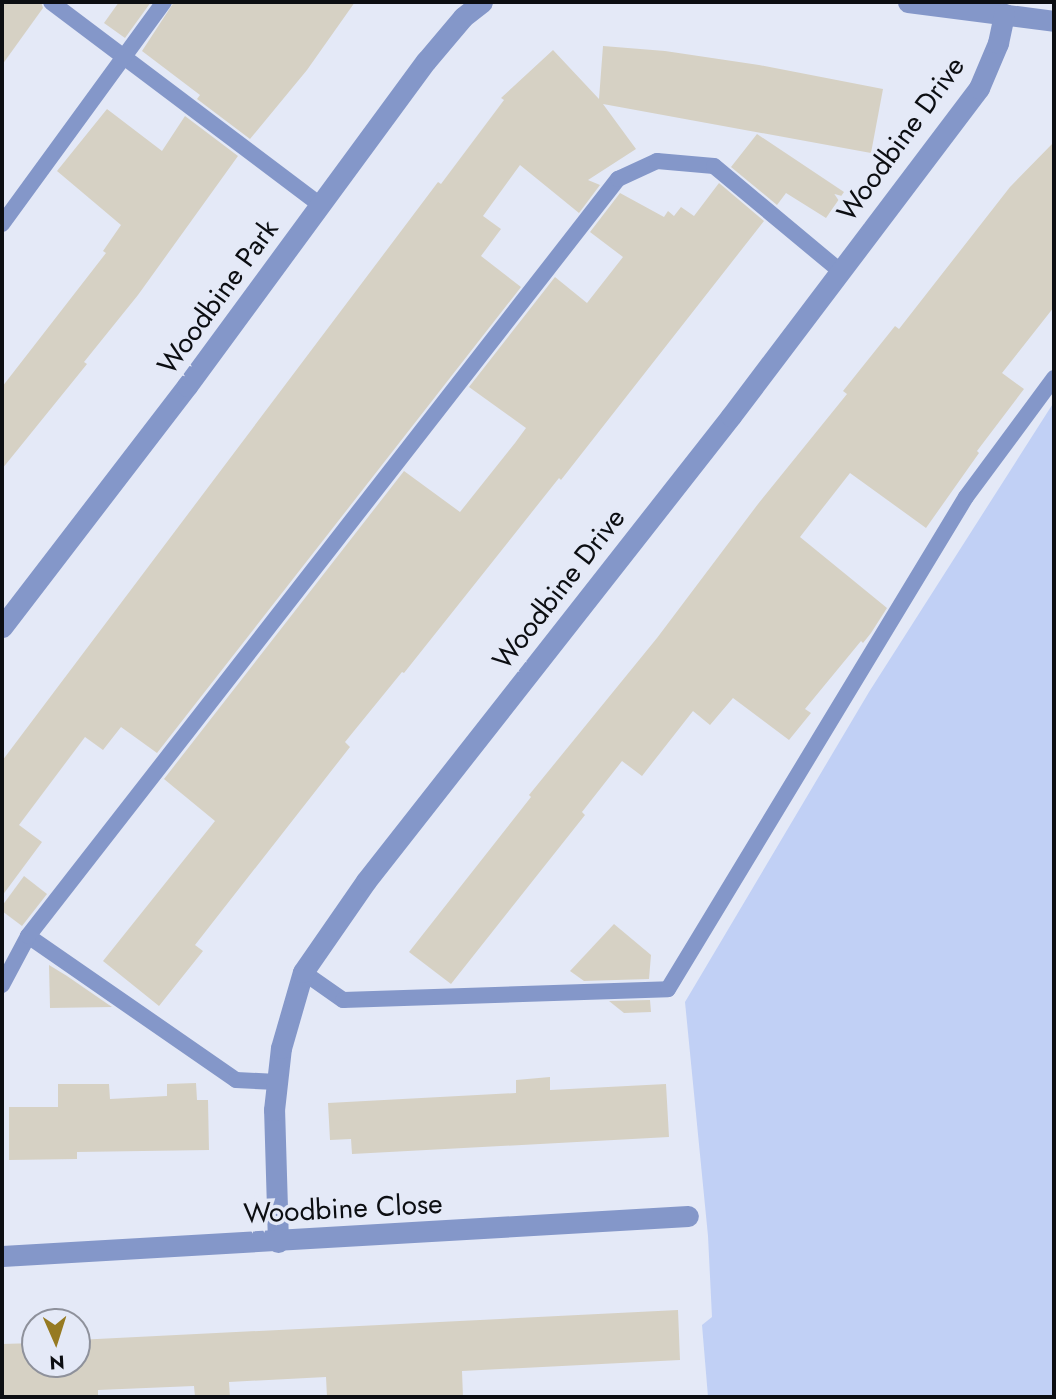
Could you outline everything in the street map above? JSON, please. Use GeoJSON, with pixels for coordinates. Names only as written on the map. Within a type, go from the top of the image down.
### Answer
{"type":"FeatureCollection","features":[{"type":"Feature","properties":{"kind":"street","name":"Woodbine Park"},"geometry":{"type":"LineString","coordinates":[[2,627],[187,386],[426,61],[463,17],[482,2]]}},
{"type":"Feature","properties":{"kind":"street"},"geometry":{"type":"LineString","coordinates":[[908,2],[1054,21]]}},
{"type":"Feature","properties":{"kind":"street","name":"Woodbine Drive"},"geometry":{"type":"LineString","coordinates":[[278,1242],[274,1110],[281,1048],[303,972],[366,881],[979,88],[998,43],[1004,14]]}},
{"type":"Feature","properties":{"kind":"street","name":"Woodbine Close"},"geometry":{"type":"LineString","coordinates":[[2,1256],[688,1216]]}},
{"type":"Feature","properties":{"kind":"lane"},"geometry":{"type":"LineString","coordinates":[[51,2],[320,205]]}},
{"type":"Feature","properties":{"kind":"lane"},"geometry":{"type":"LineString","coordinates":[[2,224],[164,2]]}},
{"type":"Feature","properties":{"kind":"lane"},"geometry":{"type":"LineString","coordinates":[[2,985],[28,936],[618,179],[657,161],[714,166],[840,271]]}},
{"type":"Feature","properties":{"kind":"lane"},"geometry":{"type":"LineString","coordinates":[[303,972],[343,1000],[668,989],[966,497],[1054,378]]}},
{"type":"Feature","properties":{"kind":"lane"},"geometry":{"type":"LineString","coordinates":[[28,936],[236,1080],[277,1082]]}},
{"type":"Feature","properties":{"kind":"shaded area"},"geometry":{"type":"Polygon","coordinates":[[[1054,402],[1054,1397],[708,1397],[702,1325],[712,1317],[708,1236],[685,1002],[869,692],[1054,402]]]}},
{"type":"Feature","properties":{"kind":"building"},"geometry":{"type":"Polygon","coordinates":[[[2,2],[41,2],[43,8],[2,65],[2,2]]]}},
{"type":"Feature","properties":{"kind":"building"},"geometry":{"type":"Polygon","coordinates":[[[119,2],[151,2],[125,38],[104,23],[119,2]]]}},
{"type":"Feature","properties":{"kind":"building"},"geometry":{"type":"Polygon","coordinates":[[[174,2],[355,2],[307,70],[250,139],[197,99],[200,95],[142,51],[174,2]]]}},
{"type":"Feature","properties":{"kind":"building"},"geometry":{"type":"Polygon","coordinates":[[[603,46],[665,51],[759,65],[883,89],[871,153],[603,104],[636,149],[588,180],[600,185],[579,213],[520,165],[483,216],[501,229],[481,256],[521,287],[157,753],[121,727],[103,750],[85,737],[19,825],[42,842],[2,896],[2,761],[438,182],[441,184],[504,100],[501,98],[553,50],[599,99],[603,46]]]}},
{"type":"Feature","properties":{"kind":"building"},"geometry":{"type":"Polygon","coordinates":[[[107,109],[162,151],[185,116],[238,156],[138,295],[84,362],[87,364],[2,469],[2,387],[106,253],[103,251],[121,225],[57,171],[107,109]]]}},
{"type":"Feature","properties":{"kind":"building"},"geometry":{"type":"Polygon","coordinates":[[[757,134],[844,192],[826,218],[786,193],[777,205],[731,167],[757,134]]]}},
{"type":"Feature","properties":{"kind":"building"},"geometry":{"type":"Polygon","coordinates":[[[1054,142],[1054,307],[1002,373],[1024,389],[977,451],[979,453],[926,528],[850,473],[800,537],[887,608],[871,633],[863,643],[861,641],[805,709],[811,713],[789,740],[733,698],[710,725],[693,711],[642,776],[622,761],[582,812],[585,815],[451,984],[409,952],[531,797],[529,795],[657,638],[758,504],[847,394],[843,391],[895,326],[899,329],[1010,187],[1054,142]]]}},
{"type":"Feature","properties":{"kind":"building"},"geometry":{"type":"Polygon","coordinates":[[[719,183],[764,221],[561,480],[559,478],[404,673],[402,672],[345,742],[350,747],[195,945],[203,951],[159,1006],[103,961],[215,821],[164,779],[404,471],[460,512],[515,443],[526,428],[469,387],[555,277],[587,303],[623,257],[590,232],[620,193],[664,217],[668,211],[674,216],[681,207],[694,216],[719,183]]]}},
{"type":"Feature","properties":{"kind":"building"},"geometry":{"type":"Polygon","coordinates":[[[24,876],[47,894],[22,926],[2,911],[2,906],[24,876]]]}},
{"type":"Feature","properties":{"kind":"building"},"geometry":{"type":"Polygon","coordinates":[[[614,924],[651,955],[649,979],[584,981],[570,971],[614,924]]]}},
{"type":"Feature","properties":{"kind":"building"},"geometry":{"type":"Polygon","coordinates":[[[49,965],[67,976],[112,1007],[50,1008],[49,965]]]}},
{"type":"Feature","properties":{"kind":"building"},"geometry":{"type":"Polygon","coordinates":[[[650,1000],[651,1012],[624,1013],[609,1001],[650,1000]]]}},
{"type":"Feature","properties":{"kind":"building"},"geometry":{"type":"Polygon","coordinates":[[[550,1077],[550,1090],[666,1084],[669,1137],[352,1154],[351,1139],[330,1140],[328,1103],[516,1093],[516,1080],[550,1077]]]}},
{"type":"Feature","properties":{"kind":"building"},"geometry":{"type":"Polygon","coordinates":[[[196,1083],[197,1100],[208,1100],[209,1150],[77,1152],[77,1159],[9,1160],[9,1107],[58,1107],[58,1084],[109,1084],[110,1099],[167,1096],[167,1084],[196,1083]]]}},
{"type":"Feature","properties":{"kind":"building"},"geometry":{"type":"Polygon","coordinates":[[[678,1310],[680,1360],[462,1371],[463,1397],[327,1397],[326,1377],[229,1382],[230,1397],[195,1397],[194,1386],[98,1390],[98,1397],[2,1397],[2,1344],[21,1343],[21,1378],[91,1378],[91,1339],[678,1310]]]}}]}
